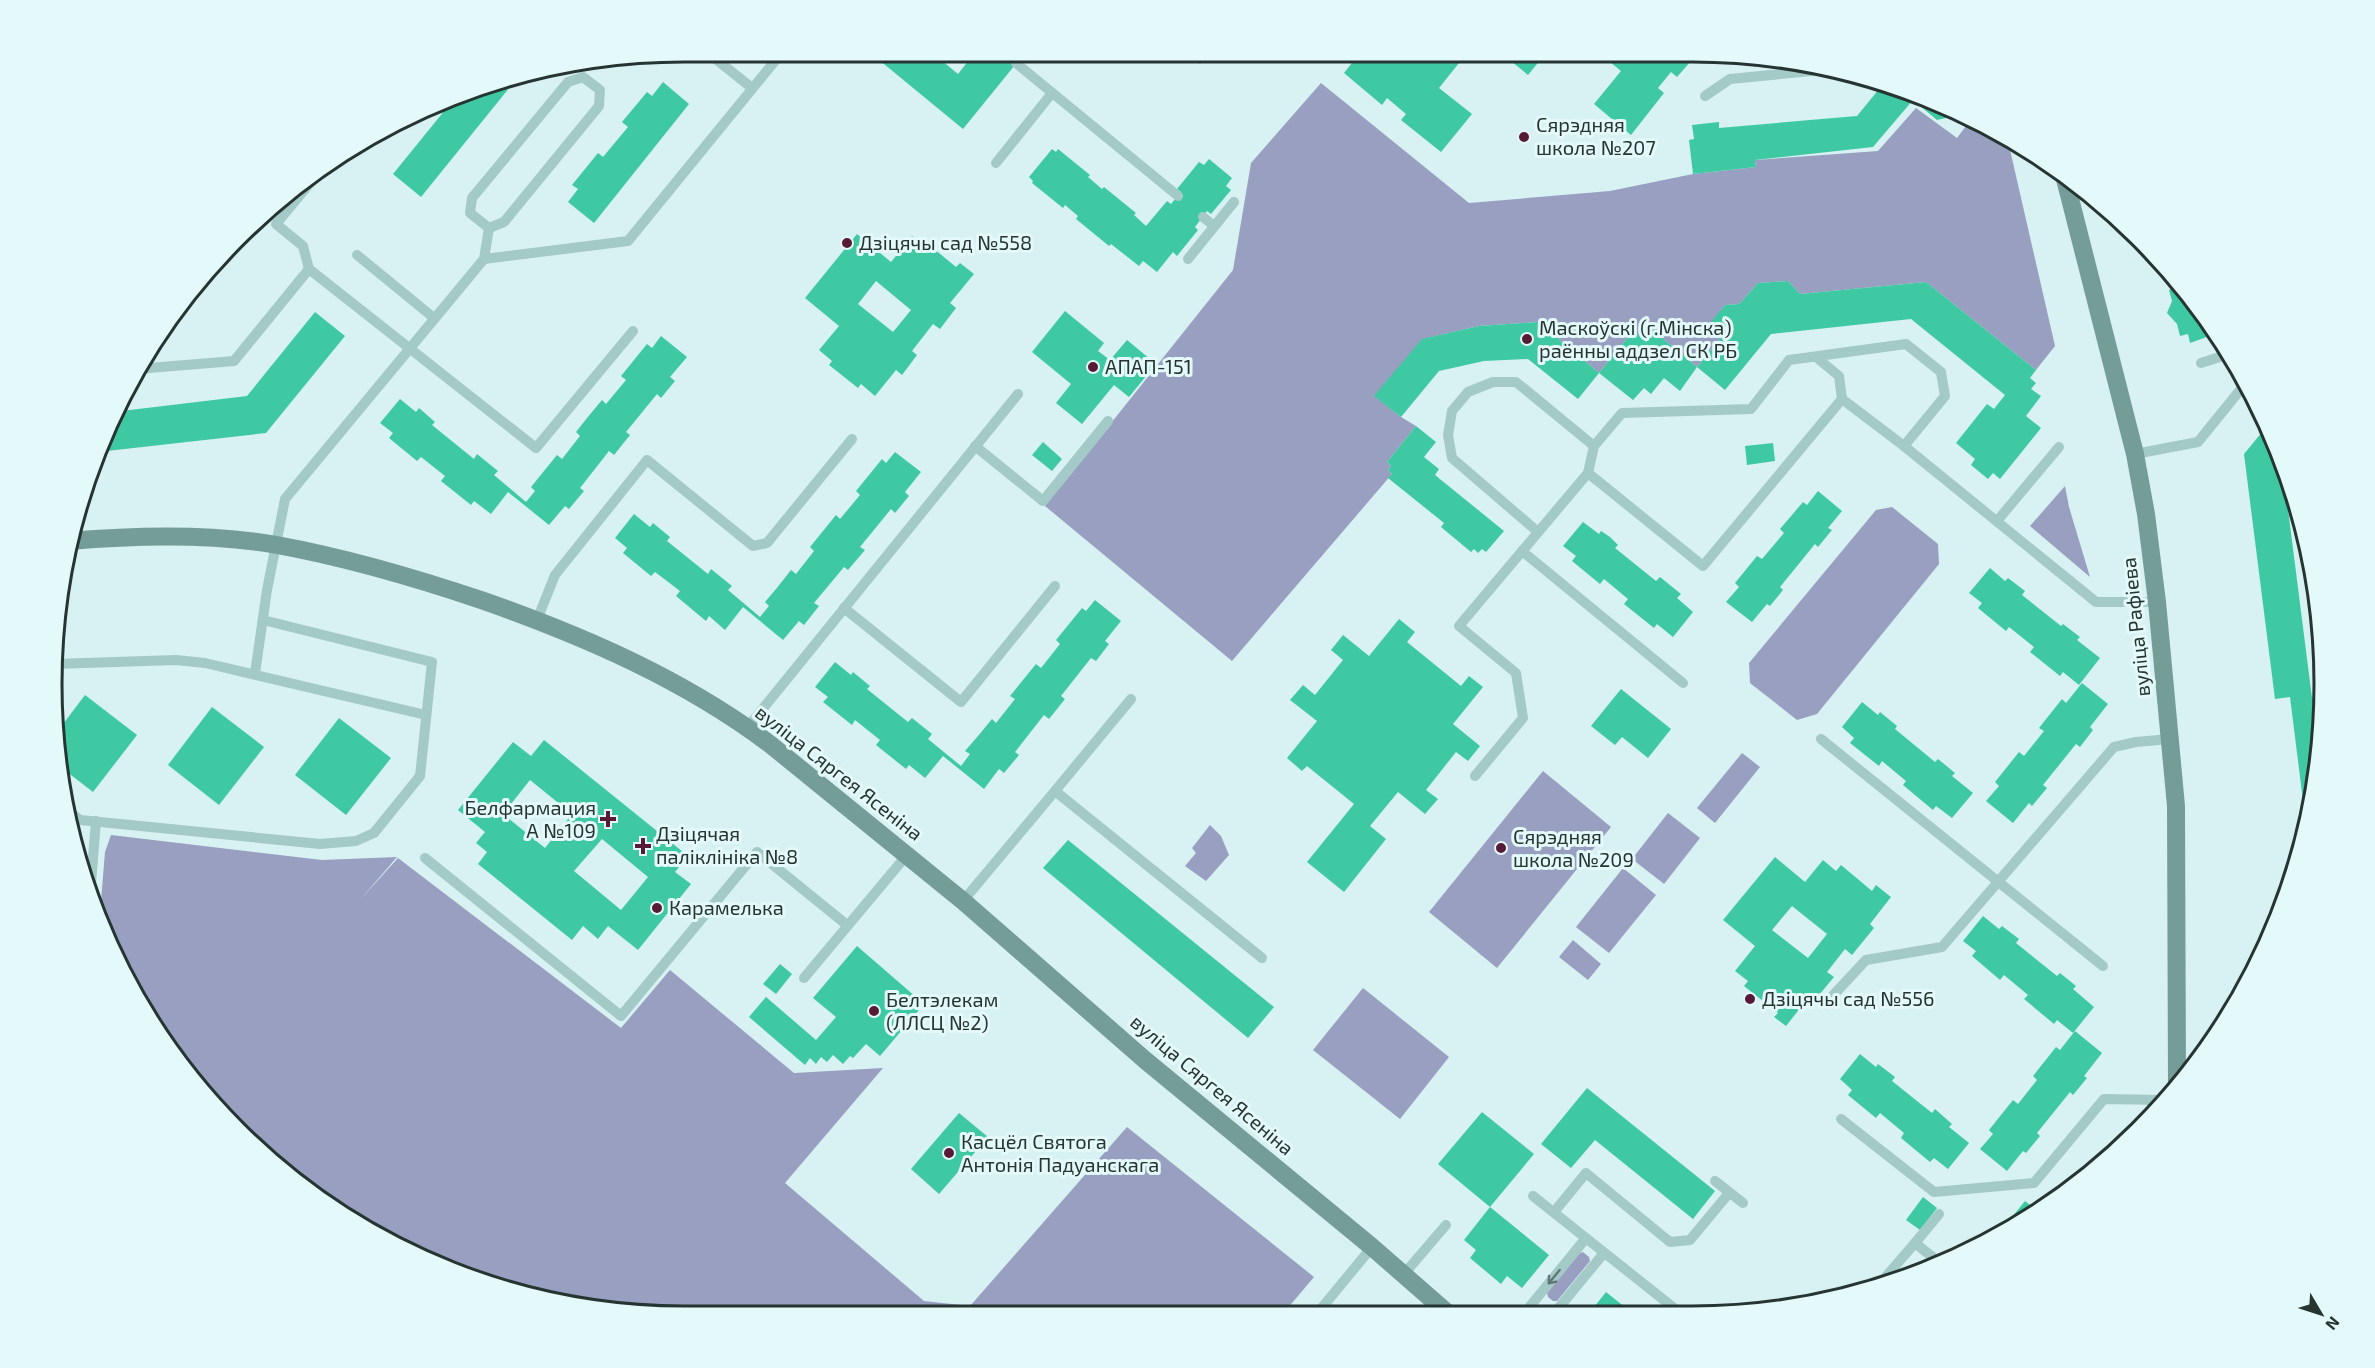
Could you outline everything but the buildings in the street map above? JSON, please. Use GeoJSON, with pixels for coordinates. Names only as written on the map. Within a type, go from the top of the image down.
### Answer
{"type":"FeatureCollection","features":[{"type":"Feature","properties":{"kind":"main road","name":"вуліца Рафіева"},"geometry":{"type":"LineString","coordinates":[[2067,188],[2135,454],[2146,514],[2157,602],[2176,806],[2177,1072]]}},
{"type":"Feature","properties":{"kind":"main road","name":"вуліца Сяргея Ясеніна"},"geometry":{"type":"LineString","coordinates":[[79,540],[153,536],[276,545],[410,576],[537,620],[647,667],[748,728],[906,855],[963,901],[1145,1060],[1372,1247],[1440,1306]]}},
{"type":"Feature","properties":{"kind":"lane"},"geometry":{"type":"LineString","coordinates":[[720,62],[752,88]]}},
{"type":"Feature","properties":{"kind":"lane"},"geometry":{"type":"LineString","coordinates":[[484,259],[628,241],[774,62]]}},
{"type":"Feature","properties":{"kind":"lane"},"geometry":{"type":"LineString","coordinates":[[1016,63],[1178,196]]}},
{"type":"Feature","properties":{"kind":"lane"},"geometry":{"type":"LineString","coordinates":[[1705,96],[1730,79],[1804,72]]}},
{"type":"Feature","properties":{"kind":"lane"},"geometry":{"type":"LineString","coordinates":[[583,77],[600,90],[599,106],[504,222],[489,228],[470,213],[472,198],[568,82],[583,77]]}},
{"type":"Feature","properties":{"kind":"lane"},"geometry":{"type":"LineString","coordinates":[[996,164],[1052,93]]}},
{"type":"Feature","properties":{"kind":"lane"},"geometry":{"type":"LineString","coordinates":[[302,192],[276,224],[303,246],[309,269],[536,448],[633,331]]}},
{"type":"Feature","properties":{"kind":"lane"},"geometry":{"type":"LineString","coordinates":[[1188,259],[1234,202]]}},
{"type":"Feature","properties":{"kind":"lane"},"geometry":{"type":"LineString","coordinates":[[1203,217],[1214,226]]}},
{"type":"Feature","properties":{"kind":"lane"},"geometry":{"type":"LineString","coordinates":[[255,674],[285,499],[484,259],[489,228]]}},
{"type":"Feature","properties":{"kind":"lane"},"geometry":{"type":"LineString","coordinates":[[357,255],[434,318]]}},
{"type":"Feature","properties":{"kind":"lane"},"geometry":{"type":"LineString","coordinates":[[148,368],[234,361],[309,269]]}},
{"type":"Feature","properties":{"kind":"lane"},"geometry":{"type":"LineString","coordinates":[[1475,776],[1523,718],[1516,672],[1459,626],[1588,472],[1594,446],[1622,413],[1751,409],[1789,360],[1906,344],[1941,372],[1945,396],[1904,446]]}},
{"type":"Feature","properties":{"kind":"lane"},"geometry":{"type":"LineString","coordinates":[[1816,357],[1839,376],[1842,399],[1904,446],[2096,602],[2157,602]]}},
{"type":"Feature","properties":{"kind":"lane"},"geometry":{"type":"LineString","coordinates":[[2201,363],[2220,357]]}},
{"type":"Feature","properties":{"kind":"lane"},"geometry":{"type":"LineString","coordinates":[[1538,532],[1452,458],[1448,435],[1452,411],[1468,392],[1493,382],[1516,382],[1594,446]]}},
{"type":"Feature","properties":{"kind":"lane"},"geometry":{"type":"LineString","coordinates":[[2135,454],[2198,442],[2239,391]]}},
{"type":"Feature","properties":{"kind":"lane"},"geometry":{"type":"LineString","coordinates":[[748,728],[1018,394]]}},
{"type":"Feature","properties":{"kind":"lane"},"geometry":{"type":"LineString","coordinates":[[1588,472],[1703,566],[1842,399]]}},
{"type":"Feature","properties":{"kind":"lane"},"geometry":{"type":"LineString","coordinates":[[975,446],[1043,501],[1108,421]]}},
{"type":"Feature","properties":{"kind":"lane"},"geometry":{"type":"LineString","coordinates":[[537,620],[555,575],[647,460],[753,546],[767,543],[852,439]]}},
{"type":"Feature","properties":{"kind":"lane"},"geometry":{"type":"LineString","coordinates":[[1997,521],[2059,447]]}},
{"type":"Feature","properties":{"kind":"lane"},"geometry":{"type":"LineString","coordinates":[[1522,551],[1683,683]]}},
{"type":"Feature","properties":{"kind":"lane"},"geometry":{"type":"LineString","coordinates":[[844,608],[961,702],[1055,586]]}},
{"type":"Feature","properties":{"kind":"lane"},"geometry":{"type":"LineString","coordinates":[[76,817],[80,820],[320,844],[356,841],[374,833],[420,776],[432,662],[263,620]]}},
{"type":"Feature","properties":{"kind":"lane"},"geometry":{"type":"LineString","coordinates":[[62,664],[176,660],[255,674],[426,715]]}},
{"type":"Feature","properties":{"kind":"lane"},"geometry":{"type":"LineString","coordinates":[[963,901],[1131,699]]}},
{"type":"Feature","properties":{"kind":"lane"},"geometry":{"type":"LineString","coordinates":[[1821,739],[2103,966]]}},
{"type":"Feature","properties":{"kind":"lane"},"geometry":{"type":"LineString","coordinates":[[1825,1004],[1866,960],[1898,957],[1942,947],[2114,747],[2136,742],[2170,739]]}},
{"type":"Feature","properties":{"kind":"lane"},"geometry":{"type":"LineString","coordinates":[[1055,791],[1262,958]]}},
{"type":"Feature","properties":{"kind":"lane"},"geometry":{"type":"LineString","coordinates":[[92,874],[96,821]]}},
{"type":"Feature","properties":{"kind":"lane"},"geometry":{"type":"LineString","coordinates":[[425,858],[621,1016],[756,852],[847,925]]}},
{"type":"Feature","properties":{"kind":"lane"},"geometry":{"type":"LineString","coordinates":[[804,978],[906,855]]}},
{"type":"Feature","properties":{"kind":"lane"},"geometry":{"type":"LineString","coordinates":[[1841,1119],[1934,1192],[2034,1183],[2104,1099],[2154,1100]]}},
{"type":"Feature","properties":{"kind":"lane"},"geometry":{"type":"LineString","coordinates":[[1554,1212],[1586,1173],[1670,1242],[1690,1240],[1729,1193]]}},
{"type":"Feature","properties":{"kind":"lane"},"geometry":{"type":"LineString","coordinates":[[1715,1181],[1743,1203]]}},
{"type":"Feature","properties":{"kind":"lane"},"geometry":{"type":"LineString","coordinates":[[1533,1196],[1671,1306]]}},
{"type":"Feature","properties":{"kind":"lane"},"geometry":{"type":"LineString","coordinates":[[1888,1274],[1939,1214]]}},
{"type":"Feature","properties":{"kind":"lane"},"geometry":{"type":"LineString","coordinates":[[1404,1274],[1446,1225]]}},
{"type":"Feature","properties":{"kind":"lane"},"geometry":{"type":"LineString","coordinates":[[1530,1306],[1586,1238]]}},
{"type":"Feature","properties":{"kind":"lane"},"geometry":{"type":"LineString","coordinates":[[1915,1243],[1933,1257]]}},
{"type":"Feature","properties":{"kind":"lane"},"geometry":{"type":"LineString","coordinates":[[1323,1306],[1372,1247]]}},
{"type":"Feature","properties":{"kind":"lane"},"geometry":{"type":"LineString","coordinates":[[1560,1306],[1604,1253]]}},
{"type":"Feature","properties":{"kind":"shaded area"},"geometry":{"type":"Polygon","coordinates":[[[1321,83],[1469,203],[1610,191],[1693,174],[1756,167],[1755,160],[1878,151],[1916,108],[1957,138],[1966,126],[2010,150],[2055,346],[2036,370],[1926,282],[1800,294],[1788,281],[1758,283],[1739,304],[1725,305],[1711,323],[1724,334],[1697,367],[1649,327],[1641,337],[1633,331],[1599,373],[1538,322],[1479,326],[1423,339],[1375,396],[1416,426],[1387,462],[1391,466],[1388,470],[1392,474],[1232,661],[1045,506],[1233,270],[1251,163],[1321,83]]]}},
{"type":"Feature","properties":{"kind":"shaded area"},"geometry":{"type":"Polygon","coordinates":[[[2065,486],[2069,507],[2090,577],[2030,526],[2065,486]]]}},
{"type":"Feature","properties":{"kind":"shaded area"},"geometry":{"type":"Polygon","coordinates":[[[1892,507],[1938,544],[1939,564],[1817,714],[1797,720],[1750,683],[1749,663],[1876,510],[1892,507]]]}},
{"type":"Feature","properties":{"kind":"shaded area"},"geometry":{"type":"Polygon","coordinates":[[[1742,753],[1760,767],[1715,823],[1697,808],[1742,753]]]}},
{"type":"Feature","properties":{"kind":"shaded area"},"geometry":{"type":"Polygon","coordinates":[[[1543,771],[1611,827],[1497,968],[1429,912],[1543,771]]]}},
{"type":"Feature","properties":{"kind":"shaded area"},"geometry":{"type":"Polygon","coordinates":[[[1668,813],[1700,838],[1664,884],[1632,859],[1668,813]]]}},
{"type":"Feature","properties":{"kind":"shaded area"},"geometry":{"type":"Polygon","coordinates":[[[1210,825],[1221,836],[1229,855],[1206,881],[1185,866],[1196,853],[1192,848],[1210,825]]]}},
{"type":"Feature","properties":{"kind":"shaded area"},"geometry":{"type":"Polygon","coordinates":[[[111,835],[322,860],[397,857],[360,900],[398,858],[621,1028],[670,970],[794,1073],[883,1068],[785,1183],[924,1301],[970,1306],[684,1306],[603,1301],[563,1295],[523,1285],[446,1259],[409,1242],[338,1202],[305,1178],[244,1124],[190,1063],[166,1030],[145,995],[109,922],[101,900],[105,852],[111,835]]]}},
{"type":"Feature","properties":{"kind":"shaded area"},"geometry":{"type":"Polygon","coordinates":[[[1623,868],[1656,895],[1609,953],[1576,927],[1623,868]]]}},
{"type":"Feature","properties":{"kind":"shaded area"},"geometry":{"type":"Polygon","coordinates":[[[1573,940],[1601,964],[1588,980],[1559,957],[1573,940]]]}},
{"type":"Feature","properties":{"kind":"shaded area"},"geometry":{"type":"Polygon","coordinates":[[[1363,988],[1449,1057],[1400,1119],[1313,1050],[1363,988]]]}},
{"type":"Feature","properties":{"kind":"shaded area"},"geometry":{"type":"Polygon","coordinates":[[[1127,1127],[1314,1277],[1289,1306],[970,1306],[1127,1127]]]}},
{"type":"Feature","properties":{"kind":"shaded area"},"geometry":{"type":"Polygon","coordinates":[[[1583,1252],[1590,1261],[1557,1301],[1553,1301],[1547,1293],[1583,1252]]]}},
{"type":"Feature","properties":{"kind":"place","name":"Сярэдняя школа №207"},"geometry":{"type":"Point","coordinates":[1524,137]}},
{"type":"Feature","properties":{"kind":"place","name":"Дзіцячы сад №558"},"geometry":{"type":"Point","coordinates":[847,243]}},
{"type":"Feature","properties":{"kind":"place","name":"Маскоўскі (г.Мінска) раённы аддзел СК РБ"},"geometry":{"type":"Point","coordinates":[1527,339]}},
{"type":"Feature","properties":{"kind":"place","name":"АПАП-151"},"geometry":{"type":"Point","coordinates":[1093,367]}},
{"type":"Feature","properties":{"kind":"place","name":"Белфармация А №109"},"geometry":{"type":"Point","coordinates":[608,819]}},
{"type":"Feature","properties":{"kind":"place","name":"Дзіцячая паліклініка №8"},"geometry":{"type":"Point","coordinates":[643,846]}},
{"type":"Feature","properties":{"kind":"place","name":"Сярэдняя школа №209"},"geometry":{"type":"Point","coordinates":[1501,848]}},
{"type":"Feature","properties":{"kind":"place","name":"Карамелька"},"geometry":{"type":"Point","coordinates":[657,908]}},
{"type":"Feature","properties":{"kind":"place","name":"Дзіцячы сад №556"},"geometry":{"type":"Point","coordinates":[1750,999]}},
{"type":"Feature","properties":{"kind":"place","name":"Белтэлекам (ЛЛСЦ №2)"},"geometry":{"type":"Point","coordinates":[874,1011]}},
{"type":"Feature","properties":{"kind":"place","name":"Касцёл Святога Антонія Падуанскага"},"geometry":{"type":"Point","coordinates":[949,1153]}}]}
